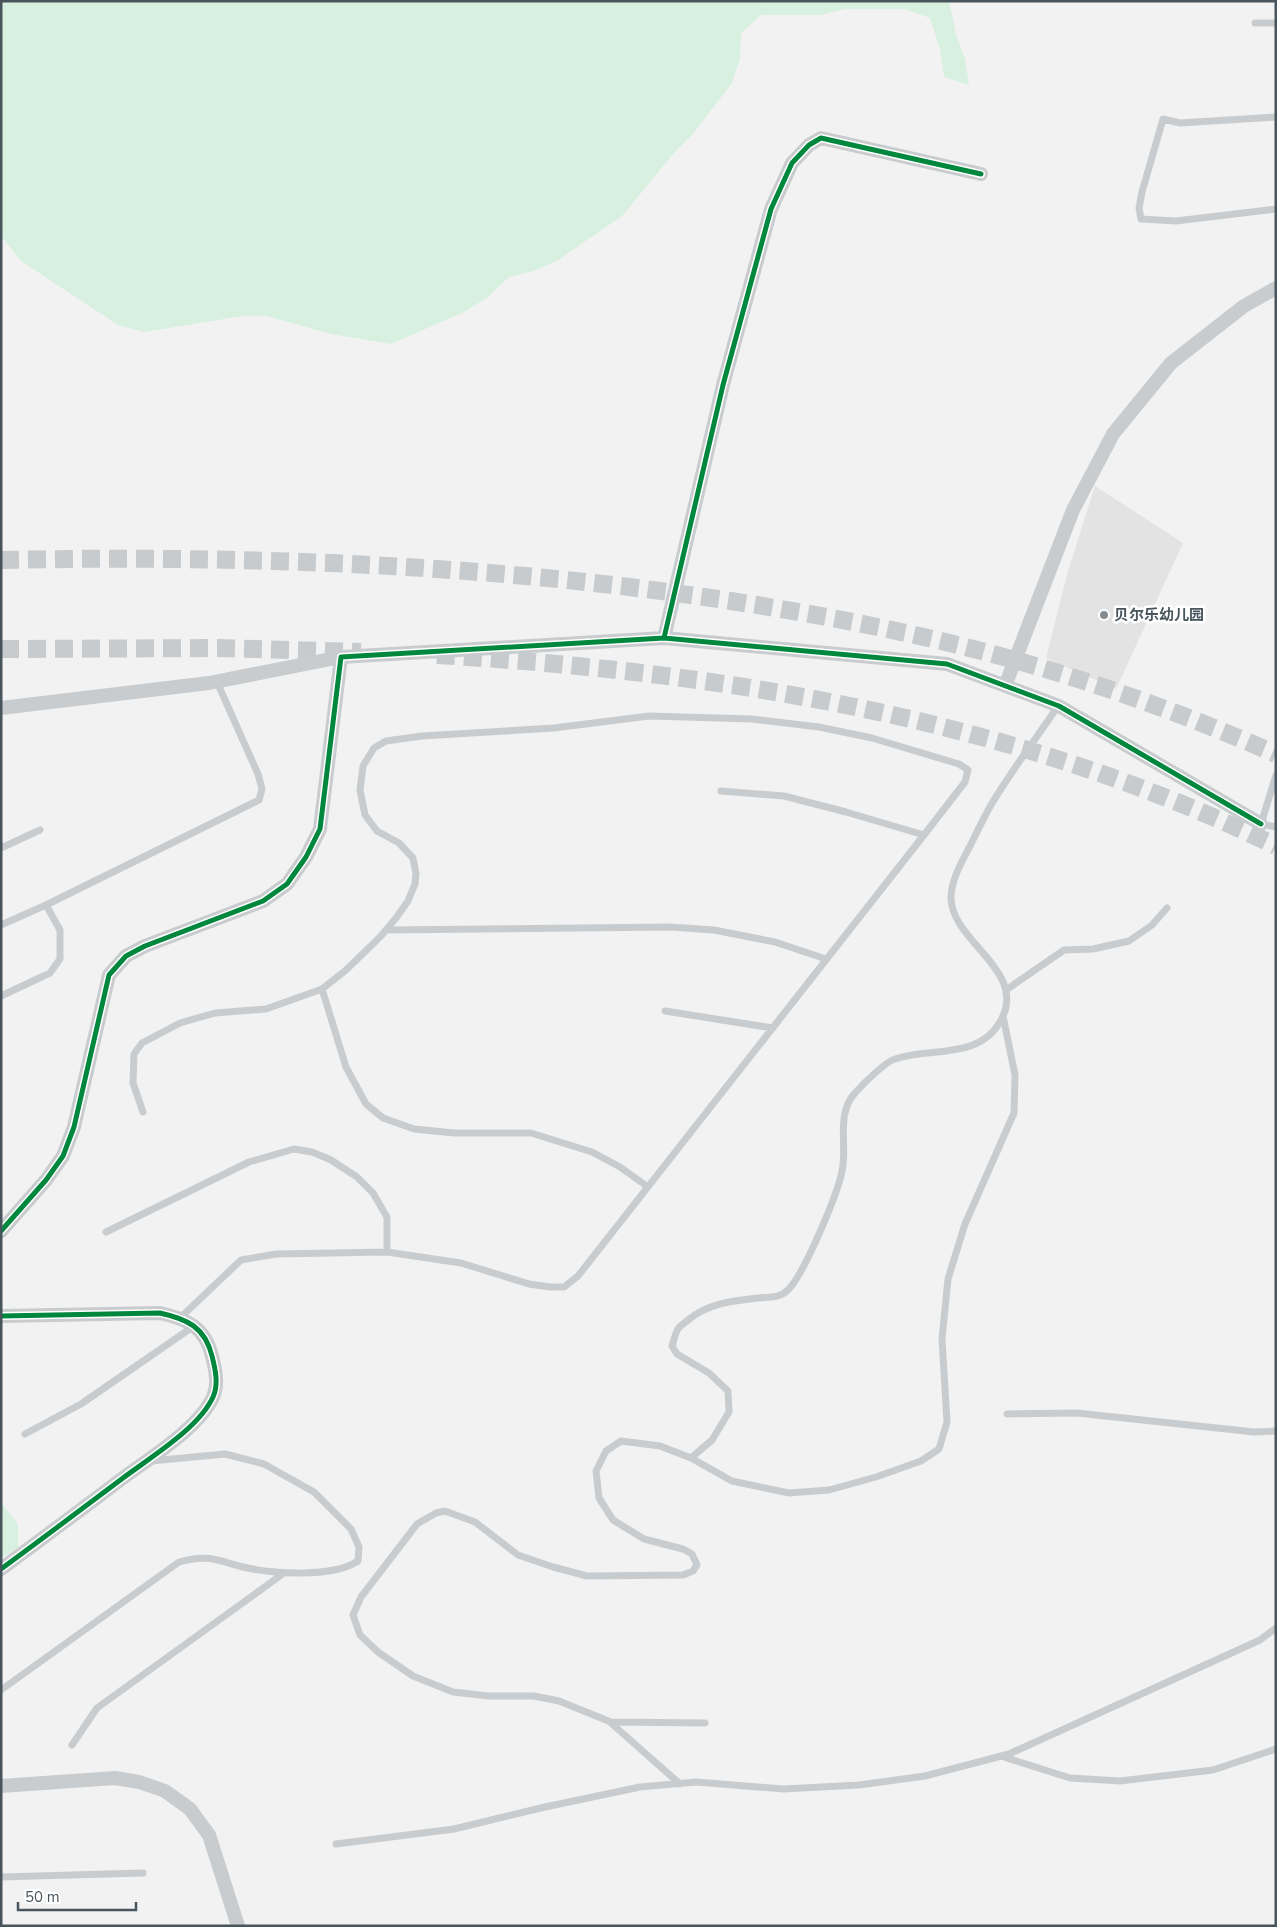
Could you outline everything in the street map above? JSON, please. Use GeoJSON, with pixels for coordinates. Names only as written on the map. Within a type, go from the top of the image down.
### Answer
{"type":"FeatureCollection","features":[{"type":"Feature","properties":{"kind":"street"},"geometry":{"type":"LineString","coordinates":[[664,638],[722,385],[771,209],[792,163],[809,145],[820,138],[846,142],[981,174]]}},
{"type":"Feature","properties":{"kind":"street"},"geometry":{"type":"LineString","coordinates":[[1005,686],[1073,510],[1113,434],[1172,363],[1244,306],[1276,288]]}},
{"type":"Feature","properties":{"kind":"street"},"geometry":{"type":"LineString","coordinates":[[1,708],[217,682],[341,657],[664,638],[947,664],[1058,706],[1261,824]]}},
{"type":"Feature","properties":{"kind":"street"},"geometry":{"type":"LineString","coordinates":[[2,1229],[46,1180],[63,1156],[76,1119],[109,975],[126,956],[145,946],[262,901],[287,884],[306,857],[320,829],[341,657]]}},
{"type":"Feature","properties":{"kind":"street"},"geometry":{"type":"LineString","coordinates":[[1,1316],[160,1313],[180,1318],[194,1326],[208,1342],[215,1368],[216,1384],[213,1396],[186,1431],[1,1569]]}},
{"type":"Feature","properties":{"kind":"street"},"geometry":{"type":"LineString","coordinates":[[1,1786],[115,1778],[139,1782],[166,1791],[190,1808],[209,1835],[238,1926]]}},
{"type":"Feature","properties":{"kind":"lane"},"geometry":{"type":"LineString","coordinates":[[1255,23],[1276,23]]}},
{"type":"Feature","properties":{"kind":"lane"},"geometry":{"type":"LineString","coordinates":[[1276,117],[1180,123],[1163,119],[1139,208],[1141,219],[1176,221],[1276,209]]}},
{"type":"Feature","properties":{"kind":"lane"},"geometry":{"type":"LineString","coordinates":[[1,925],[46,905],[259,800],[262,789],[258,774],[217,682]]}},
{"type":"Feature","properties":{"kind":"lane"},"geometry":{"type":"LineString","coordinates":[[691,1458],[712,1440],[729,1412],[730,1406],[728,1391],[709,1373],[677,1354],[672,1346],[678,1329],[697,1312],[727,1301],[778,1296],[788,1290],[801,1271],[823,1225],[837,1186],[843,1167],[845,1111],[853,1094],[892,1060],[909,1055],[959,1050],[977,1043],[992,1033],[1001,1020],[1006,1004],[1006,990],[1000,974],[959,925],[951,899],[957,872],[991,804],[1058,706]]}},
{"type":"Feature","properties":{"kind":"lane"},"geometry":{"type":"LineString","coordinates":[[143,1112],[134,1083],[134,1054],[142,1043],[180,1023],[215,1013],[266,1009],[322,989],[346,970],[386,930],[408,900],[415,884],[416,874],[413,858],[399,843],[377,831],[365,816],[360,790],[363,766],[374,748],[386,741],[422,736],[554,728],[649,716],[752,719],[819,727],[872,738],[959,764],[968,770],[965,782],[924,835],[578,1276],[564,1287],[529,1284],[461,1264],[387,1252],[276,1254],[241,1260],[180,1318]]}},
{"type":"Feature","properties":{"kind":"lane"},"geometry":{"type":"LineString","coordinates":[[1276,775],[1261,824],[1276,827]]}},
{"type":"Feature","properties":{"kind":"lane"},"geometry":{"type":"LineString","coordinates":[[722,791],[784,796],[924,835]]}},
{"type":"Feature","properties":{"kind":"lane"},"geometry":{"type":"LineString","coordinates":[[1,848],[40,830]]}},
{"type":"Feature","properties":{"kind":"lane"},"geometry":{"type":"LineString","coordinates":[[1,996],[50,972],[60,959],[60,930],[46,905]]}},
{"type":"Feature","properties":{"kind":"lane"},"geometry":{"type":"LineString","coordinates":[[1006,990],[1064,950],[1093,949],[1129,941],[1152,925],[1167,908]]}},
{"type":"Feature","properties":{"kind":"lane"},"geometry":{"type":"LineString","coordinates":[[386,930],[670,927],[714,930],[775,942],[826,959]]}},
{"type":"Feature","properties":{"kind":"lane"},"geometry":{"type":"LineString","coordinates":[[322,989],[346,1067],[366,1104],[383,1118],[414,1129],[454,1133],[531,1134],[592,1152],[620,1167],[648,1187]]}},
{"type":"Feature","properties":{"kind":"lane"},"geometry":{"type":"LineString","coordinates":[[665,1011],[773,1028]]}},
{"type":"Feature","properties":{"kind":"lane"},"geometry":{"type":"LineString","coordinates":[[680,1784],[611,1722],[559,1701],[534,1696],[489,1696],[453,1692],[413,1676],[378,1652],[360,1635],[353,1615],[361,1597],[417,1524],[436,1513],[445,1511],[475,1522],[518,1555],[552,1567],[587,1576],[683,1575],[693,1570],[696,1565],[692,1554],[683,1549],[644,1539],[613,1520],[599,1498],[596,1471],[606,1451],[621,1441],[660,1446],[691,1458],[732,1481],[789,1493],[829,1490],[876,1477],[921,1461],[939,1449],[947,1422],[942,1339],[948,1279],[965,1224],[1014,1113],[1015,1075],[1003,1014]]}},
{"type":"Feature","properties":{"kind":"lane"},"geometry":{"type":"LineString","coordinates":[[106,1232],[249,1162],[294,1149],[312,1152],[331,1160],[357,1177],[373,1193],[386,1217],[387,1252]]}},
{"type":"Feature","properties":{"kind":"lane"},"geometry":{"type":"LineString","coordinates":[[25,1434],[81,1404],[194,1326]]}},
{"type":"Feature","properties":{"kind":"lane"},"geometry":{"type":"LineString","coordinates":[[1007,1414],[1077,1413],[1254,1432],[1276,1431]]}},
{"type":"Feature","properties":{"kind":"lane"},"geometry":{"type":"LineString","coordinates":[[1,1690],[179,1562],[194,1558],[216,1558],[244,1567],[284,1573],[333,1571],[350,1566],[358,1561],[359,1547],[351,1529],[314,1492],[264,1464],[225,1454],[146,1461]]}},
{"type":"Feature","properties":{"kind":"lane"},"geometry":{"type":"LineString","coordinates":[[72,1745],[97,1708],[284,1573]]}},
{"type":"Feature","properties":{"kind":"lane"},"geometry":{"type":"LineString","coordinates":[[336,1844],[454,1828],[630,1789],[696,1782],[784,1789],[859,1784],[925,1776],[1002,1756],[1260,1640],[1276,1628]]}},
{"type":"Feature","properties":{"kind":"lane"},"geometry":{"type":"LineString","coordinates":[[611,1722],[705,1724]]}},
{"type":"Feature","properties":{"kind":"lane"},"geometry":{"type":"LineString","coordinates":[[1002,1756],[1070,1778],[1120,1781],[1212,1770],[1276,1748]]}},
{"type":"Feature","properties":{"kind":"lane"},"geometry":{"type":"LineString","coordinates":[[1,1877],[143,1873]]}},
{"type":"Feature","properties":{"kind":"shaded area","name":"贝尔乐幼儿园"},"geometry":{"type":"Polygon","coordinates":[[[1095,486],[1183,543],[1116,689],[1046,658],[1068,571],[1095,486]]]}},
{"type":"Feature","properties":{"kind":"green space"},"geometry":{"type":"Polygon","coordinates":[[[1,1],[949,1],[956,34],[965,59],[969,85],[944,77],[940,49],[930,18],[905,9],[845,9],[820,15],[761,15],[741,33],[740,58],[732,83],[692,135],[674,153],[622,216],[558,260],[534,271],[509,277],[488,297],[464,312],[391,344],[331,334],[267,316],[243,316],[144,332],[118,325],[21,261],[1,236],[1,1]]]}},
{"type":"Feature","properties":{"kind":"green space"},"geometry":{"type":"Polygon","coordinates":[[[1,1503],[18,1524],[18,1548],[1,1558],[1,1503]]]}},
{"type":"Feature","properties":{"kind":"tunnel"},"geometry":{"type":"LineString","coordinates":[[1,560],[184,559],[275,561],[458,570],[640,588],[731,601],[908,633],[1038,667],[1155,705],[1276,754]]}},
{"type":"Feature","properties":{"kind":"tunnel"},"geometry":{"type":"LineString","coordinates":[[1,649],[218,648],[361,652]]}},
{"type":"Feature","properties":{"kind":"tunnel"},"geometry":{"type":"LineString","coordinates":[[437,655],[652,674],[759,689],[866,709],[971,734],[1075,765],[1177,802],[1276,846]]}},
{"type":"Feature","properties":{"kind":"cycle path"},"geometry":{"type":"LineString","coordinates":[[664,638],[723,385],[771,209],[792,163],[809,145],[821,138],[981,174]]}},
{"type":"Feature","properties":{"kind":"cycle path"},"geometry":{"type":"LineString","coordinates":[[1,1231],[46,1180],[63,1156],[74,1127],[109,975],[126,956],[145,946],[263,901],[287,884],[306,857],[320,829],[341,657],[664,638],[947,664],[1059,706],[1261,824]]}},
{"type":"Feature","properties":{"kind":"cycle path"},"geometry":{"type":"LineString","coordinates":[[1,1316],[160,1313],[170,1315],[193,1326],[205,1338],[212,1356],[216,1381],[215,1392],[206,1409],[186,1431],[1,1569]]}},
{"type":"Feature","properties":{"kind":"place","name":"贝尔乐幼儿园"},"geometry":{"type":"Point","coordinates":[1104,615]}}]}
